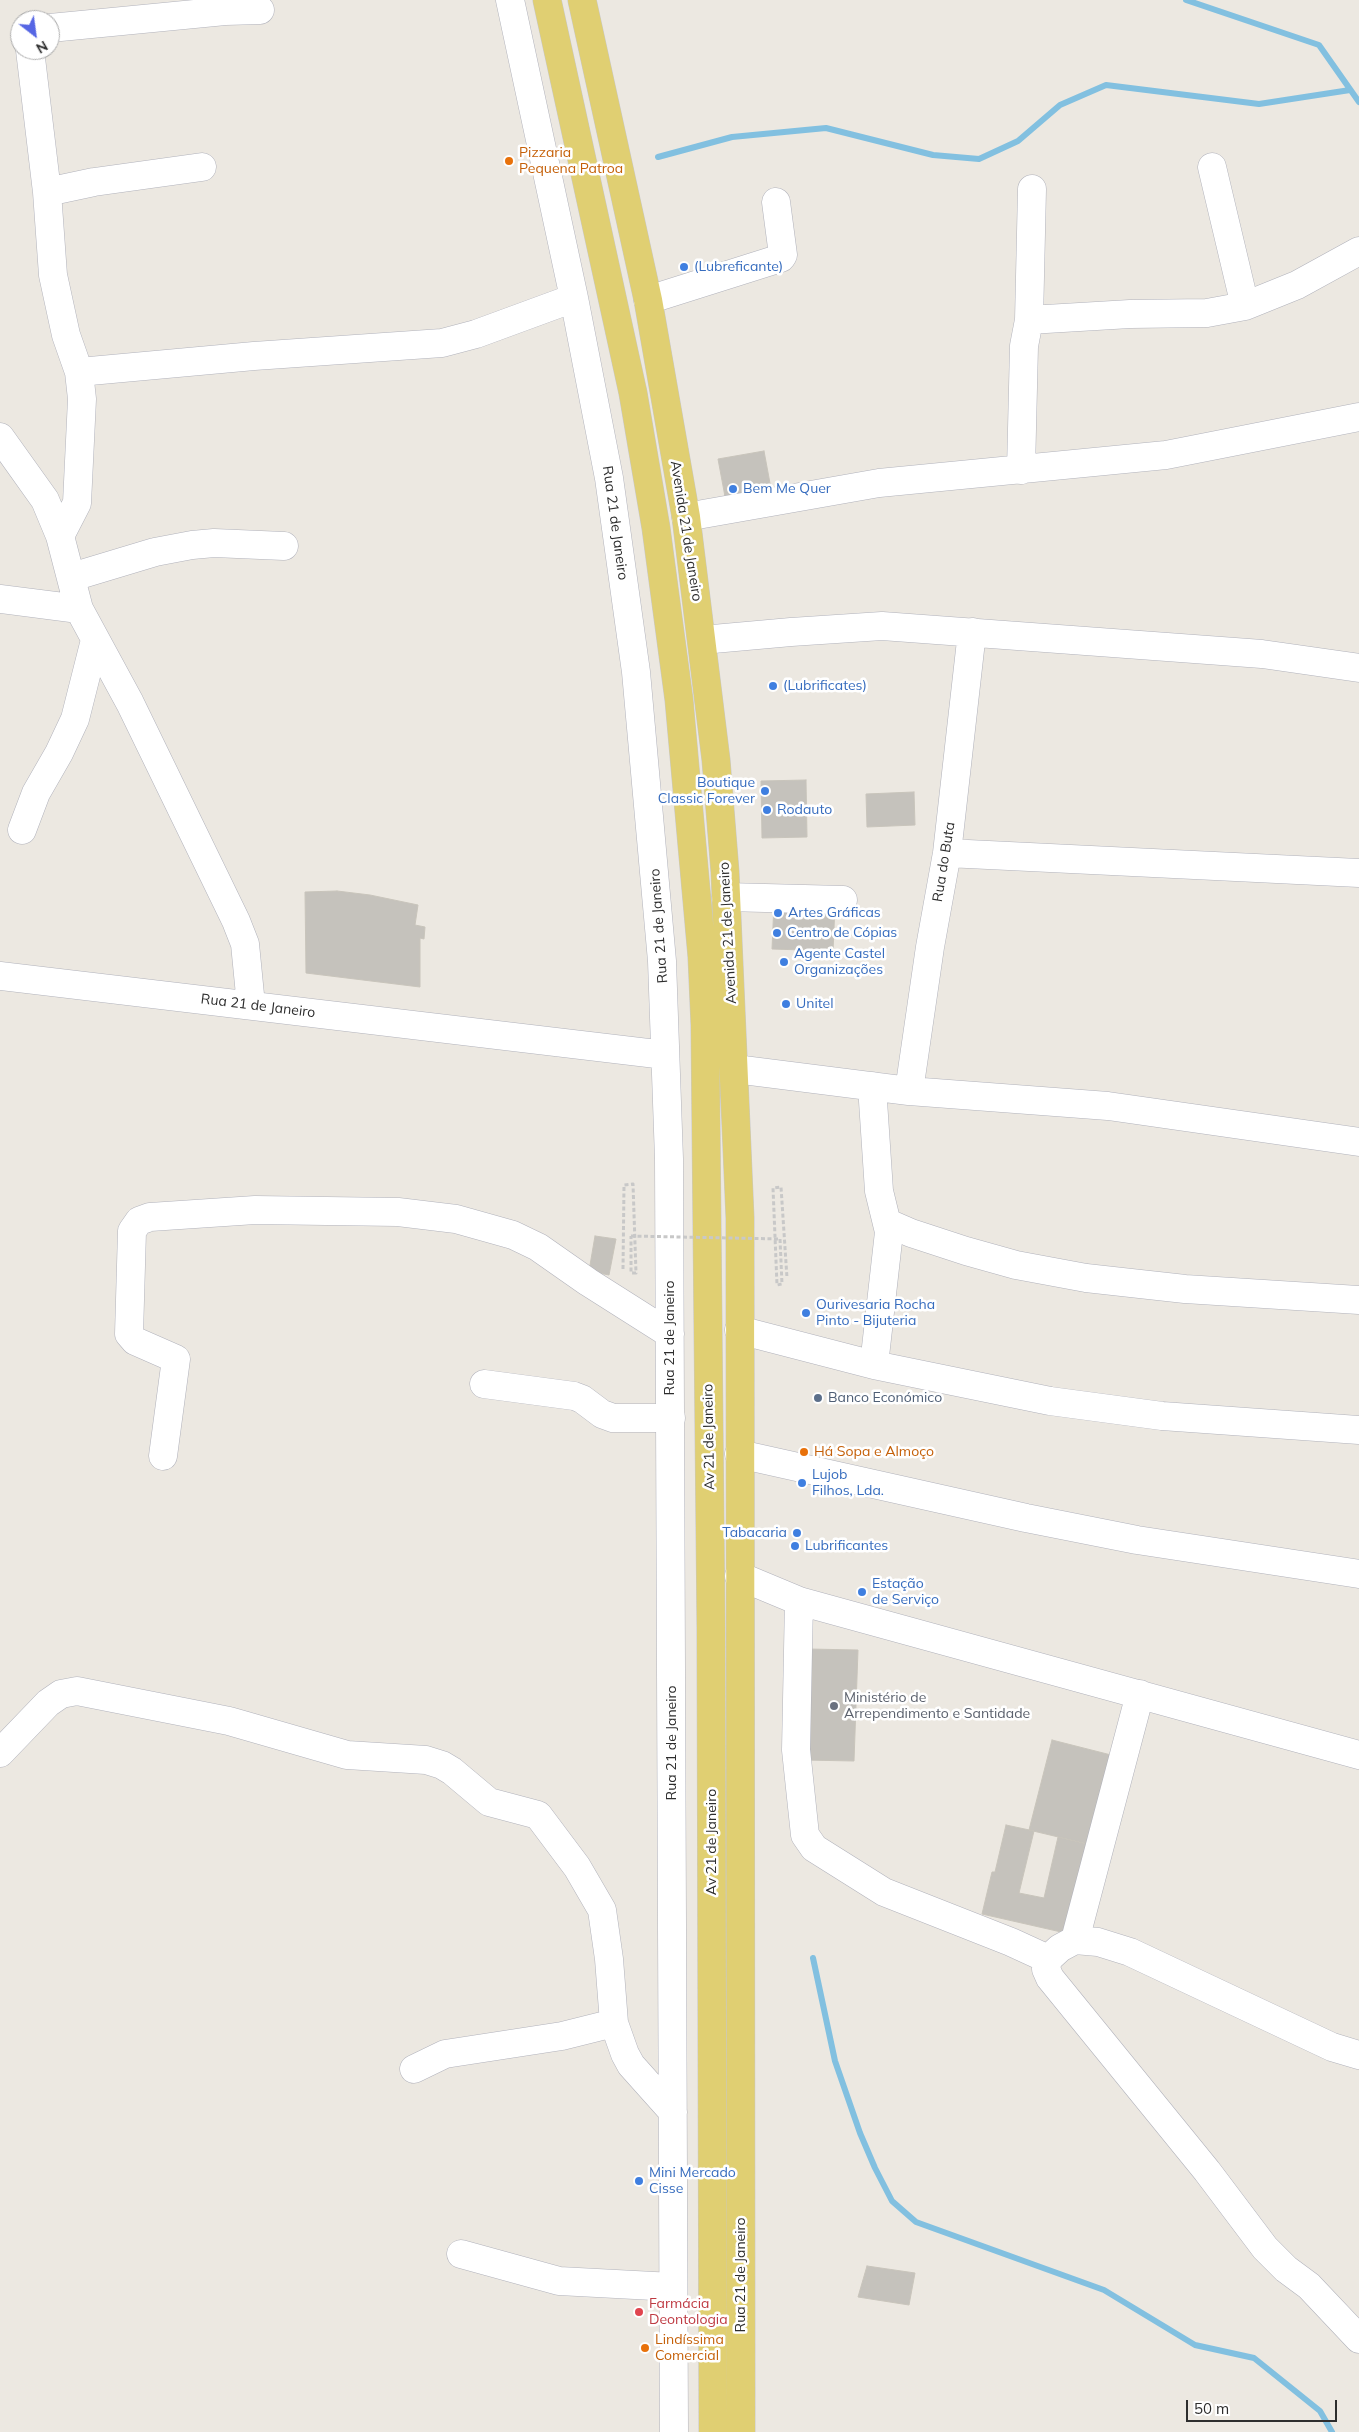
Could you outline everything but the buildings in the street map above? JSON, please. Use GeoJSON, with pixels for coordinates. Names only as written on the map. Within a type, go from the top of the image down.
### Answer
{"type":"FeatureCollection","features":[{"type":"Feature","properties":{"kind":"main road","name":"Avenida 21 de Janeiro"},"geometry":{"type":"LineString","coordinates":[[547,0],[631,384],[656,528],[679,700],[702,957],[705,1025],[707,1252]]}},
{"type":"Feature","properties":{"kind":"main road","name":"Avenida 21 de Janeiro"},"geometry":{"type":"LineString","coordinates":[[582,0],[648,300],[686,517],[716,760],[736,1069]]}},
{"type":"Feature","properties":{"kind":"main road","name":"Rua 21 de Janeiro"},"geometry":{"type":"LineString","coordinates":[[736,1069],[740,1218],[741,2432]]}},
{"type":"Feature","properties":{"kind":"main road","name":"Av 21 de Janeiro"},"geometry":{"type":"LineString","coordinates":[[707,1252],[711,1629],[713,2432]]}},
{"type":"Feature","properties":{"kind":"street","name":"Rua 21 de Janeiro"},"geometry":{"type":"LineString","coordinates":[[510,0],[574,298],[609,478],[636,672],[662,961],[669,1159],[674,2432]]}},
{"type":"Feature","properties":{"kind":"street"},"geometry":{"type":"LineString","coordinates":[[60,27],[217,12],[260,10]]}},
{"type":"Feature","properties":{"kind":"street"},"geometry":{"type":"LineString","coordinates":[[31,60],[58,307],[79,372],[82,433],[79,488],[75,510],[60,536]]}},
{"type":"Feature","properties":{"kind":"street"},"geometry":{"type":"LineString","coordinates":[[47,192],[94,182],[202,167]]}},
{"type":"Feature","properties":{"kind":"street"},"geometry":{"type":"LineString","coordinates":[[1212,167],[1245,306]]}},
{"type":"Feature","properties":{"kind":"street"},"geometry":{"type":"LineString","coordinates":[[1021,470],[1024,346],[1030,320],[1032,189]]}},
{"type":"Feature","properties":{"kind":"street"},"geometry":{"type":"LineString","coordinates":[[648,300],[781,258],[783,255],[776,202]]}},
{"type":"Feature","properties":{"kind":"street"},"geometry":{"type":"LineString","coordinates":[[1030,320],[1130,314],[1207,313],[1245,306],[1297,285],[1359,251]]}},
{"type":"Feature","properties":{"kind":"street"},"geometry":{"type":"LineString","coordinates":[[79,372],[254,356],[442,343],[476,334],[574,298]]}},
{"type":"Feature","properties":{"kind":"street"},"geometry":{"type":"LineString","coordinates":[[686,517],[878,483],[1166,455],[1359,417]]}},
{"type":"Feature","properties":{"kind":"street"},"geometry":{"type":"LineString","coordinates":[[0,437],[45,500],[60,536],[79,609],[130,703],[236,921],[245,944],[251,1005]]}},
{"type":"Feature","properties":{"kind":"street"},"geometry":{"type":"LineString","coordinates":[[72,578],[155,552],[192,545],[214,543],[284,546]]}},
{"type":"Feature","properties":{"kind":"street"},"geometry":{"type":"LineString","coordinates":[[0,600],[79,609]]}},
{"type":"Feature","properties":{"kind":"street"},"geometry":{"type":"LineString","coordinates":[[702,640],[882,626],[1262,654],[1359,668]]}},
{"type":"Feature","properties":{"kind":"street","name":"Rua do Buta"},"geometry":{"type":"LineString","coordinates":[[909,1091],[930,947],[947,853],[972,632]]}},
{"type":"Feature","properties":{"kind":"street"},"geometry":{"type":"LineString","coordinates":[[22,830],[36,793],[59,753],[75,719],[95,640]]}},
{"type":"Feature","properties":{"kind":"street"},"geometry":{"type":"LineString","coordinates":[[947,853],[1359,873]]}},
{"type":"Feature","properties":{"kind":"street"},"geometry":{"type":"LineString","coordinates":[[726,898],[843,900]]}},
{"type":"Feature","properties":{"kind":"street","name":"Rua 21 de Janeiro"},"geometry":{"type":"LineString","coordinates":[[0,976],[665,1054]]}},
{"type":"Feature","properties":{"kind":"street"},"geometry":{"type":"LineString","coordinates":[[736,1069],[909,1091],[1108,1106],[1359,1142]]}},
{"type":"Feature","properties":{"kind":"street"},"geometry":{"type":"LineString","coordinates":[[872,1086],[879,1191],[888,1223],[888,1244],[874,1365]]}},
{"type":"Feature","properties":{"kind":"street"},"geometry":{"type":"LineString","coordinates":[[163,1456],[176,1358],[135,1341],[129,1334],[132,1231],[139,1221],[150,1217],[255,1210],[398,1212],[456,1219],[513,1234],[538,1246],[588,1282],[670,1334]]}},
{"type":"Feature","properties":{"kind":"street"},"geometry":{"type":"LineString","coordinates":[[888,1223],[966,1251],[1016,1265],[1086,1278],[1185,1289],[1359,1300]]}},
{"type":"Feature","properties":{"kind":"street"},"geometry":{"type":"LineString","coordinates":[[739,1330],[874,1365],[1050,1401],[1134,1412],[1359,1430]]}},
{"type":"Feature","properties":{"kind":"street"},"geometry":{"type":"LineString","coordinates":[[484,1384],[574,1396],[582,1399],[602,1414],[613,1418],[671,1418]]}},
{"type":"Feature","properties":{"kind":"street"},"geometry":{"type":"LineString","coordinates":[[740,1454],[1044,1522],[1262,1560],[1359,1574]]}},
{"type":"Feature","properties":{"kind":"street"},"geometry":{"type":"LineString","coordinates":[[739,1576],[799,1601],[1359,1754]]}},
{"type":"Feature","properties":{"kind":"street"},"geometry":{"type":"LineString","coordinates":[[799,1601],[796,1750],[805,1835],[808,1841],[814,1848],[884,1892],[1048,1959]]}},
{"type":"Feature","properties":{"kind":"street"},"geometry":{"type":"LineString","coordinates":[[0,1754],[48,1703],[61,1694],[77,1691],[229,1721],[347,1755],[426,1760],[442,1765],[489,1802],[538,1815],[577,1867],[602,1910],[609,1959],[614,2023],[632,2065],[673,2112]]}},
{"type":"Feature","properties":{"kind":"street"},"geometry":{"type":"LineString","coordinates":[[1076,1940],[1140,1694]]}},
{"type":"Feature","properties":{"kind":"street"},"geometry":{"type":"LineString","coordinates":[[1359,2055],[1332,2047],[1130,1952],[1098,1942],[1076,1940],[1060,1948],[1048,1959],[1046,1970],[1050,1978],[1207,2171],[1265,2248],[1286,2269],[1309,2286],[1359,2339]]}},
{"type":"Feature","properties":{"kind":"street"},"geometry":{"type":"LineString","coordinates":[[414,2069],[427,2060],[444,2054],[562,2036],[614,2023]]}},
{"type":"Feature","properties":{"kind":"street"},"geometry":{"type":"LineString","coordinates":[[461,2254],[559,2281],[673,2287]]}},
{"type":"Feature","properties":{"kind":"path"},"geometry":{"type":"LineString","coordinates":[[623,1269],[624,1184],[633,1184],[636,1273],[631,1272],[631,1236],[780,1239],[782,1284],[777,1284],[773,1188],[781,1186],[787,1278]]}},
{"type":"Feature","properties":{"kind":"waterway"},"geometry":{"type":"LineString","coordinates":[[1186,0],[1319,45],[1359,102]]}},
{"type":"Feature","properties":{"kind":"waterway"},"geometry":{"type":"LineString","coordinates":[[658,157],[732,137],[826,128],[933,155],[979,159],[1018,141],[1060,105],[1106,85],[1259,104],[1350,90]]}},
{"type":"Feature","properties":{"kind":"waterway"},"geometry":{"type":"LineString","coordinates":[[813,1958],[835,2061],[860,2133],[892,2201],[916,2222],[1104,2290],[1195,2345],[1254,2358],[1320,2411],[1332,2432]]}},
{"type":"Feature","properties":{"kind":"place","name":"Pizzaria Pequena Patroa"},"geometry":{"type":"Point","coordinates":[509,161]}},
{"type":"Feature","properties":{"kind":"place","name":"(Lubreficante)"},"geometry":{"type":"Point","coordinates":[684,267]}},
{"type":"Feature","properties":{"kind":"place","name":"Bem Me Quer"},"geometry":{"type":"Point","coordinates":[733,489]}},
{"type":"Feature","properties":{"kind":"place","name":"(Lubrificates)"},"geometry":{"type":"Point","coordinates":[773,686]}},
{"type":"Feature","properties":{"kind":"place","name":"Boutique Classic Forever"},"geometry":{"type":"Point","coordinates":[765,791]}},
{"type":"Feature","properties":{"kind":"place","name":"Rodauto"},"geometry":{"type":"Point","coordinates":[767,810]}},
{"type":"Feature","properties":{"kind":"place","name":"Artes Gráficas"},"geometry":{"type":"Point","coordinates":[778,913]}},
{"type":"Feature","properties":{"kind":"place","name":"Centro de Cópias"},"geometry":{"type":"Point","coordinates":[777,933]}},
{"type":"Feature","properties":{"kind":"place","name":"Agente Castel Organizações"},"geometry":{"type":"Point","coordinates":[784,962]}},
{"type":"Feature","properties":{"kind":"place","name":"Unitel"},"geometry":{"type":"Point","coordinates":[786,1004]}},
{"type":"Feature","properties":{"kind":"place","name":"Ourivesaria Rocha Pinto - Bijuteria"},"geometry":{"type":"Point","coordinates":[806,1313]}},
{"type":"Feature","properties":{"kind":"place","name":"Banco Económico"},"geometry":{"type":"Point","coordinates":[818,1398]}},
{"type":"Feature","properties":{"kind":"place","name":"Há Sopa e Almoço"},"geometry":{"type":"Point","coordinates":[804,1452]}},
{"type":"Feature","properties":{"kind":"place","name":"Lujob Filhos, Lda."},"geometry":{"type":"Point","coordinates":[802,1483]}},
{"type":"Feature","properties":{"kind":"place","name":"Tabacaria"},"geometry":{"type":"Point","coordinates":[797,1533]}},
{"type":"Feature","properties":{"kind":"place","name":"Lubrificantes"},"geometry":{"type":"Point","coordinates":[795,1546]}},
{"type":"Feature","properties":{"kind":"place","name":"Estação de Serviço"},"geometry":{"type":"Point","coordinates":[862,1592]}},
{"type":"Feature","properties":{"kind":"place","name":"Ministério de Arrependimento e Santidade"},"geometry":{"type":"Point","coordinates":[834,1706]}},
{"type":"Feature","properties":{"kind":"place","name":"Mini Mercado Cisse"},"geometry":{"type":"Point","coordinates":[639,2181]}},
{"type":"Feature","properties":{"kind":"place","name":"Farmácia Deontologia"},"geometry":{"type":"Point","coordinates":[639,2312]}},
{"type":"Feature","properties":{"kind":"place","name":"Lindíssima Comercial"},"geometry":{"type":"Point","coordinates":[645,2348]}}]}
